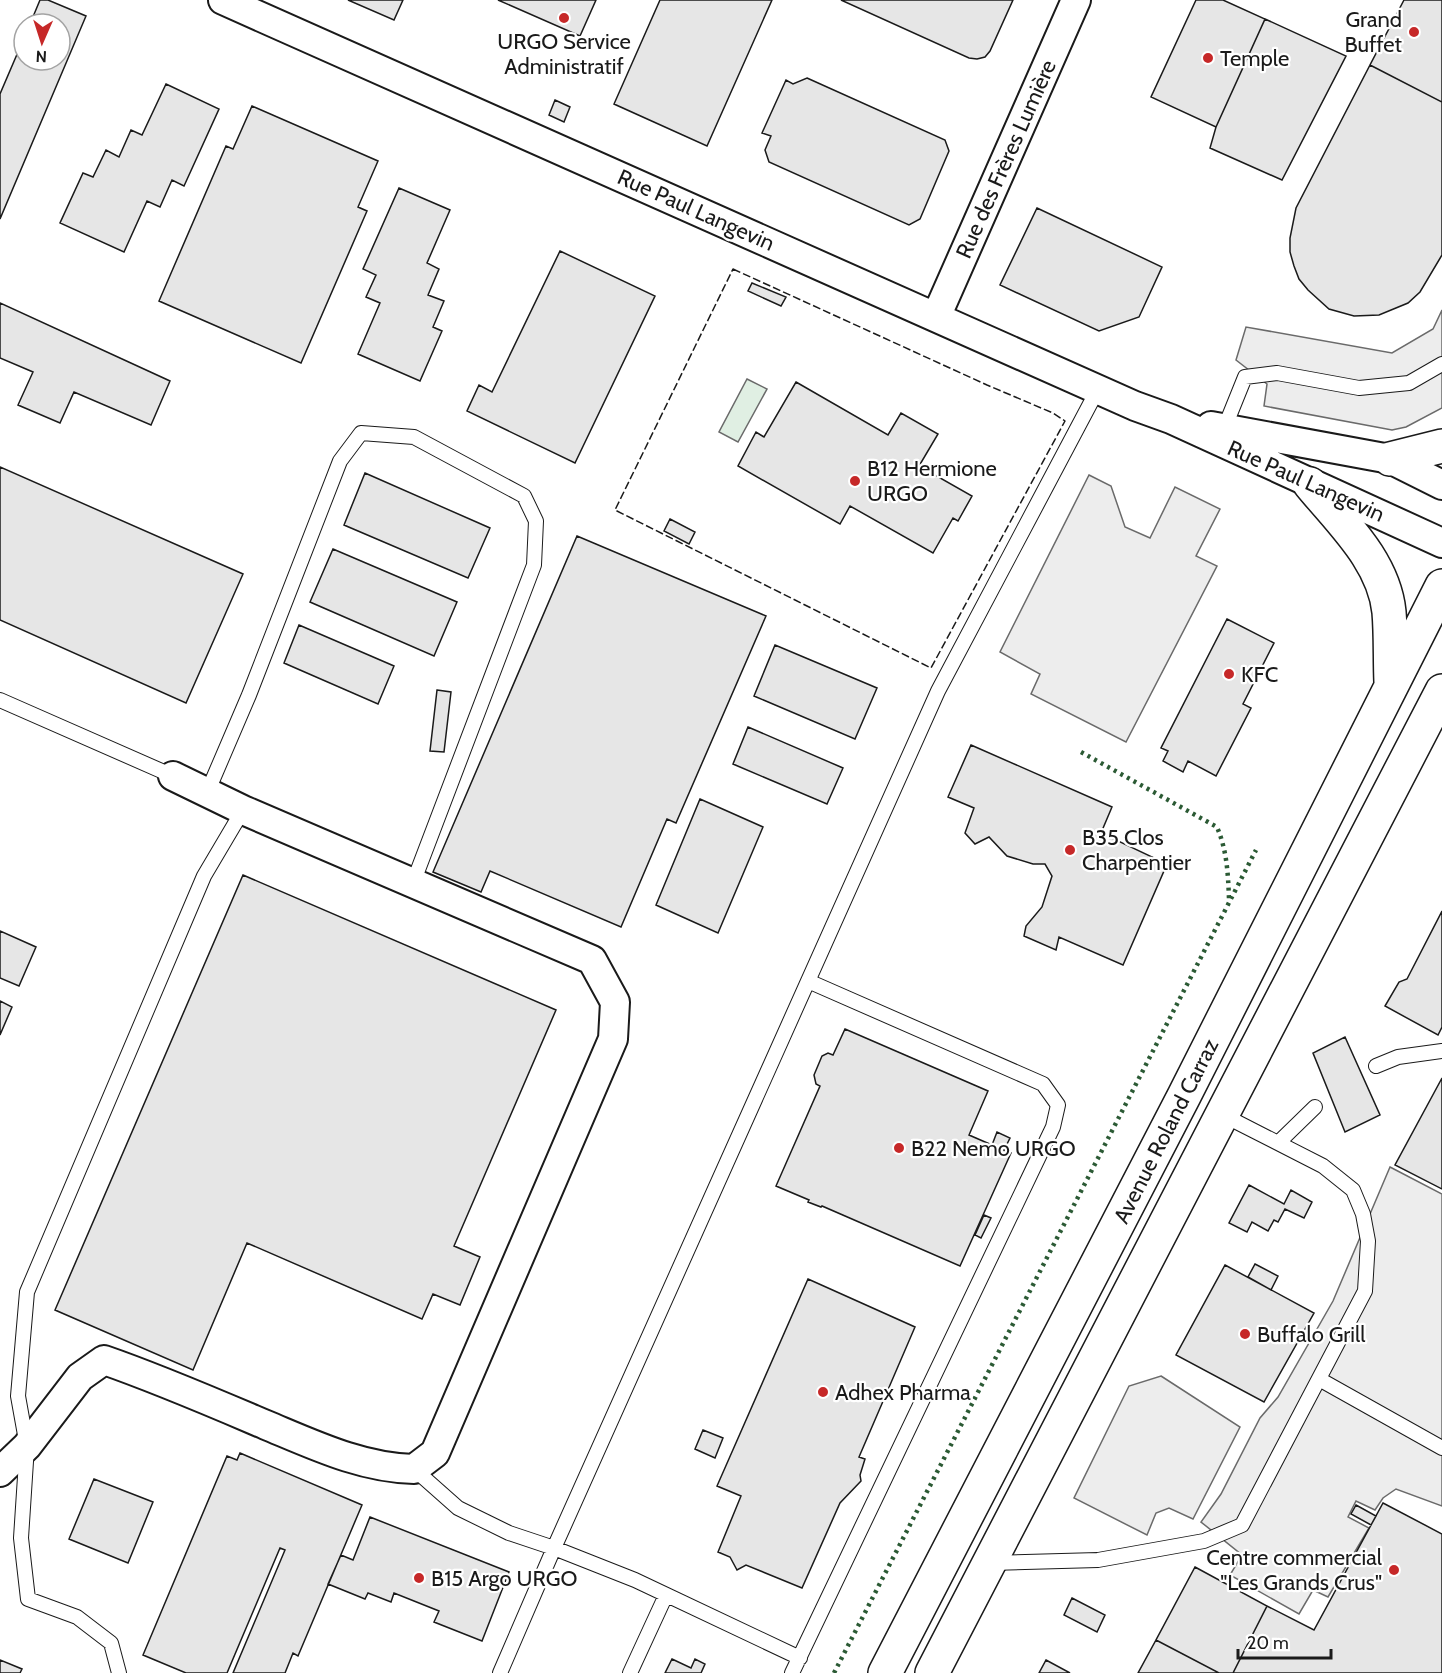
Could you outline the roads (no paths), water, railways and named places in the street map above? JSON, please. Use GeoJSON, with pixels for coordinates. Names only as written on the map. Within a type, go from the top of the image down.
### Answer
{"type":"FeatureCollection","features":[{"type":"Feature","properties":{"kind":"main road"},"geometry":{"type":"LineString","coordinates":[[1390,459],[1442,446]]}},
{"type":"Feature","properties":{"kind":"main road"},"geometry":{"type":"LineString","coordinates":[[1310,484],[1368,554],[1380,578],[1389,610],[1391,685]]}},
{"type":"Feature","properties":{"kind":"main road","name":"Avenue Roland Carraz"},"geometry":{"type":"LineString","coordinates":[[885,1673],[1184,1096],[1442,586]]}},
{"type":"Feature","properties":{"kind":"main road","name":"Avenue Roland Carraz"},"geometry":{"type":"LineString","coordinates":[[932,1673],[1442,692]]}},
{"type":"Feature","properties":{"kind":"street","name":"Rue Paul Langevin"},"geometry":{"type":"LineString","coordinates":[[223,0],[1135,406],[1171,418],[1390,459],[1442,485]]}},
{"type":"Feature","properties":{"kind":"street","name":"Rue des Frères Lumière"},"geometry":{"type":"LineString","coordinates":[[936,317],[1076,0]]}},
{"type":"Feature","properties":{"kind":"street","name":"Rue Paul Langevin"},"geometry":{"type":"LineString","coordinates":[[1171,418],[1442,543]]}},
{"type":"Feature","properties":{"kind":"street"},"geometry":{"type":"LineString","coordinates":[[0,1472],[27,1446],[80,1377],[104,1360],[145,1374],[332,1453],[390,1468],[414,1469],[435,1453],[613,1039],[615,1002],[592,960],[243,810],[173,776]]}},
{"type":"Feature","properties":{"kind":"lane"},"geometry":{"type":"LineString","coordinates":[[1224,429],[1245,377],[1277,373],[1359,388],[1409,382],[1442,364]]}},
{"type":"Feature","properties":{"kind":"lane"},"geometry":{"type":"LineString","coordinates":[[500,1673],[938,692],[1098,389]]}},
{"type":"Feature","properties":{"kind":"lane"},"geometry":{"type":"LineString","coordinates":[[207,793],[249,695],[340,461],[361,433],[414,437],[524,496],[536,521],[534,566],[413,883]]}},
{"type":"Feature","properties":{"kind":"lane"},"geometry":{"type":"LineString","coordinates":[[0,700],[173,776]]}},
{"type":"Feature","properties":{"kind":"lane"},"geometry":{"type":"LineString","coordinates":[[119,1673],[111,1643],[77,1617],[28,1599],[21,1538],[27,1446],[18,1396],[27,1292],[204,876],[243,810]]}},
{"type":"Feature","properties":{"kind":"lane"},"geometry":{"type":"LineString","coordinates":[[792,1673],[1053,1127],[1058,1105],[1043,1084],[808,981]]}},
{"type":"Feature","properties":{"kind":"lane"},"geometry":{"type":"LineString","coordinates":[[1376,1066],[1398,1058],[1442,1051]]}},
{"type":"Feature","properties":{"kind":"lane"},"geometry":{"type":"LineString","coordinates":[[1278,1143],[1316,1107]]}},
{"type":"Feature","properties":{"kind":"lane"},"geometry":{"type":"LineString","coordinates":[[989,1563],[1098,1560],[1204,1540],[1242,1525],[1365,1291],[1368,1241],[1363,1214],[1353,1190],[1323,1166],[1221,1114]]}},
{"type":"Feature","properties":{"kind":"lane"},"geometry":{"type":"LineString","coordinates":[[1319,1379],[1442,1448]]}},
{"type":"Feature","properties":{"kind":"lane"},"geometry":{"type":"LineString","coordinates":[[414,1469],[458,1508],[509,1533],[554,1548],[666,1595],[800,1658]]}},
{"type":"Feature","properties":{"kind":"lane"},"geometry":{"type":"LineString","coordinates":[[630,1673],[666,1595]]}},
{"type":"Feature","properties":{"kind":"place","name":"URGO Service Administratif"},"geometry":{"type":"Point","coordinates":[564,18]}},
{"type":"Feature","properties":{"kind":"place","name":"Grand Buffet"},"geometry":{"type":"Point","coordinates":[1414,32]}},
{"type":"Feature","properties":{"kind":"place","name":"Temple"},"geometry":{"type":"Point","coordinates":[1208,58]}},
{"type":"Feature","properties":{"kind":"place","name":"B12 Hermione URGO"},"geometry":{"type":"Point","coordinates":[855,481]}},
{"type":"Feature","properties":{"kind":"place","name":"KFC"},"geometry":{"type":"Point","coordinates":[1229,674]}},
{"type":"Feature","properties":{"kind":"place","name":"B35 Clos Charpentier"},"geometry":{"type":"Point","coordinates":[1070,850]}},
{"type":"Feature","properties":{"kind":"place","name":"B22 Nemo URGO"},"geometry":{"type":"Point","coordinates":[899,1148]}},
{"type":"Feature","properties":{"kind":"place","name":"Buffalo Grill"},"geometry":{"type":"Point","coordinates":[1245,1334]}},
{"type":"Feature","properties":{"kind":"place","name":"Adhex Pharma"},"geometry":{"type":"Point","coordinates":[823,1392]}},
{"type":"Feature","properties":{"kind":"place","name":"Centre commercial \"Les Grands Crus\""},"geometry":{"type":"Point","coordinates":[1394,1570]}},
{"type":"Feature","properties":{"kind":"place","name":"B15 Argo URGO"},"geometry":{"type":"Point","coordinates":[419,1578]}}]}
